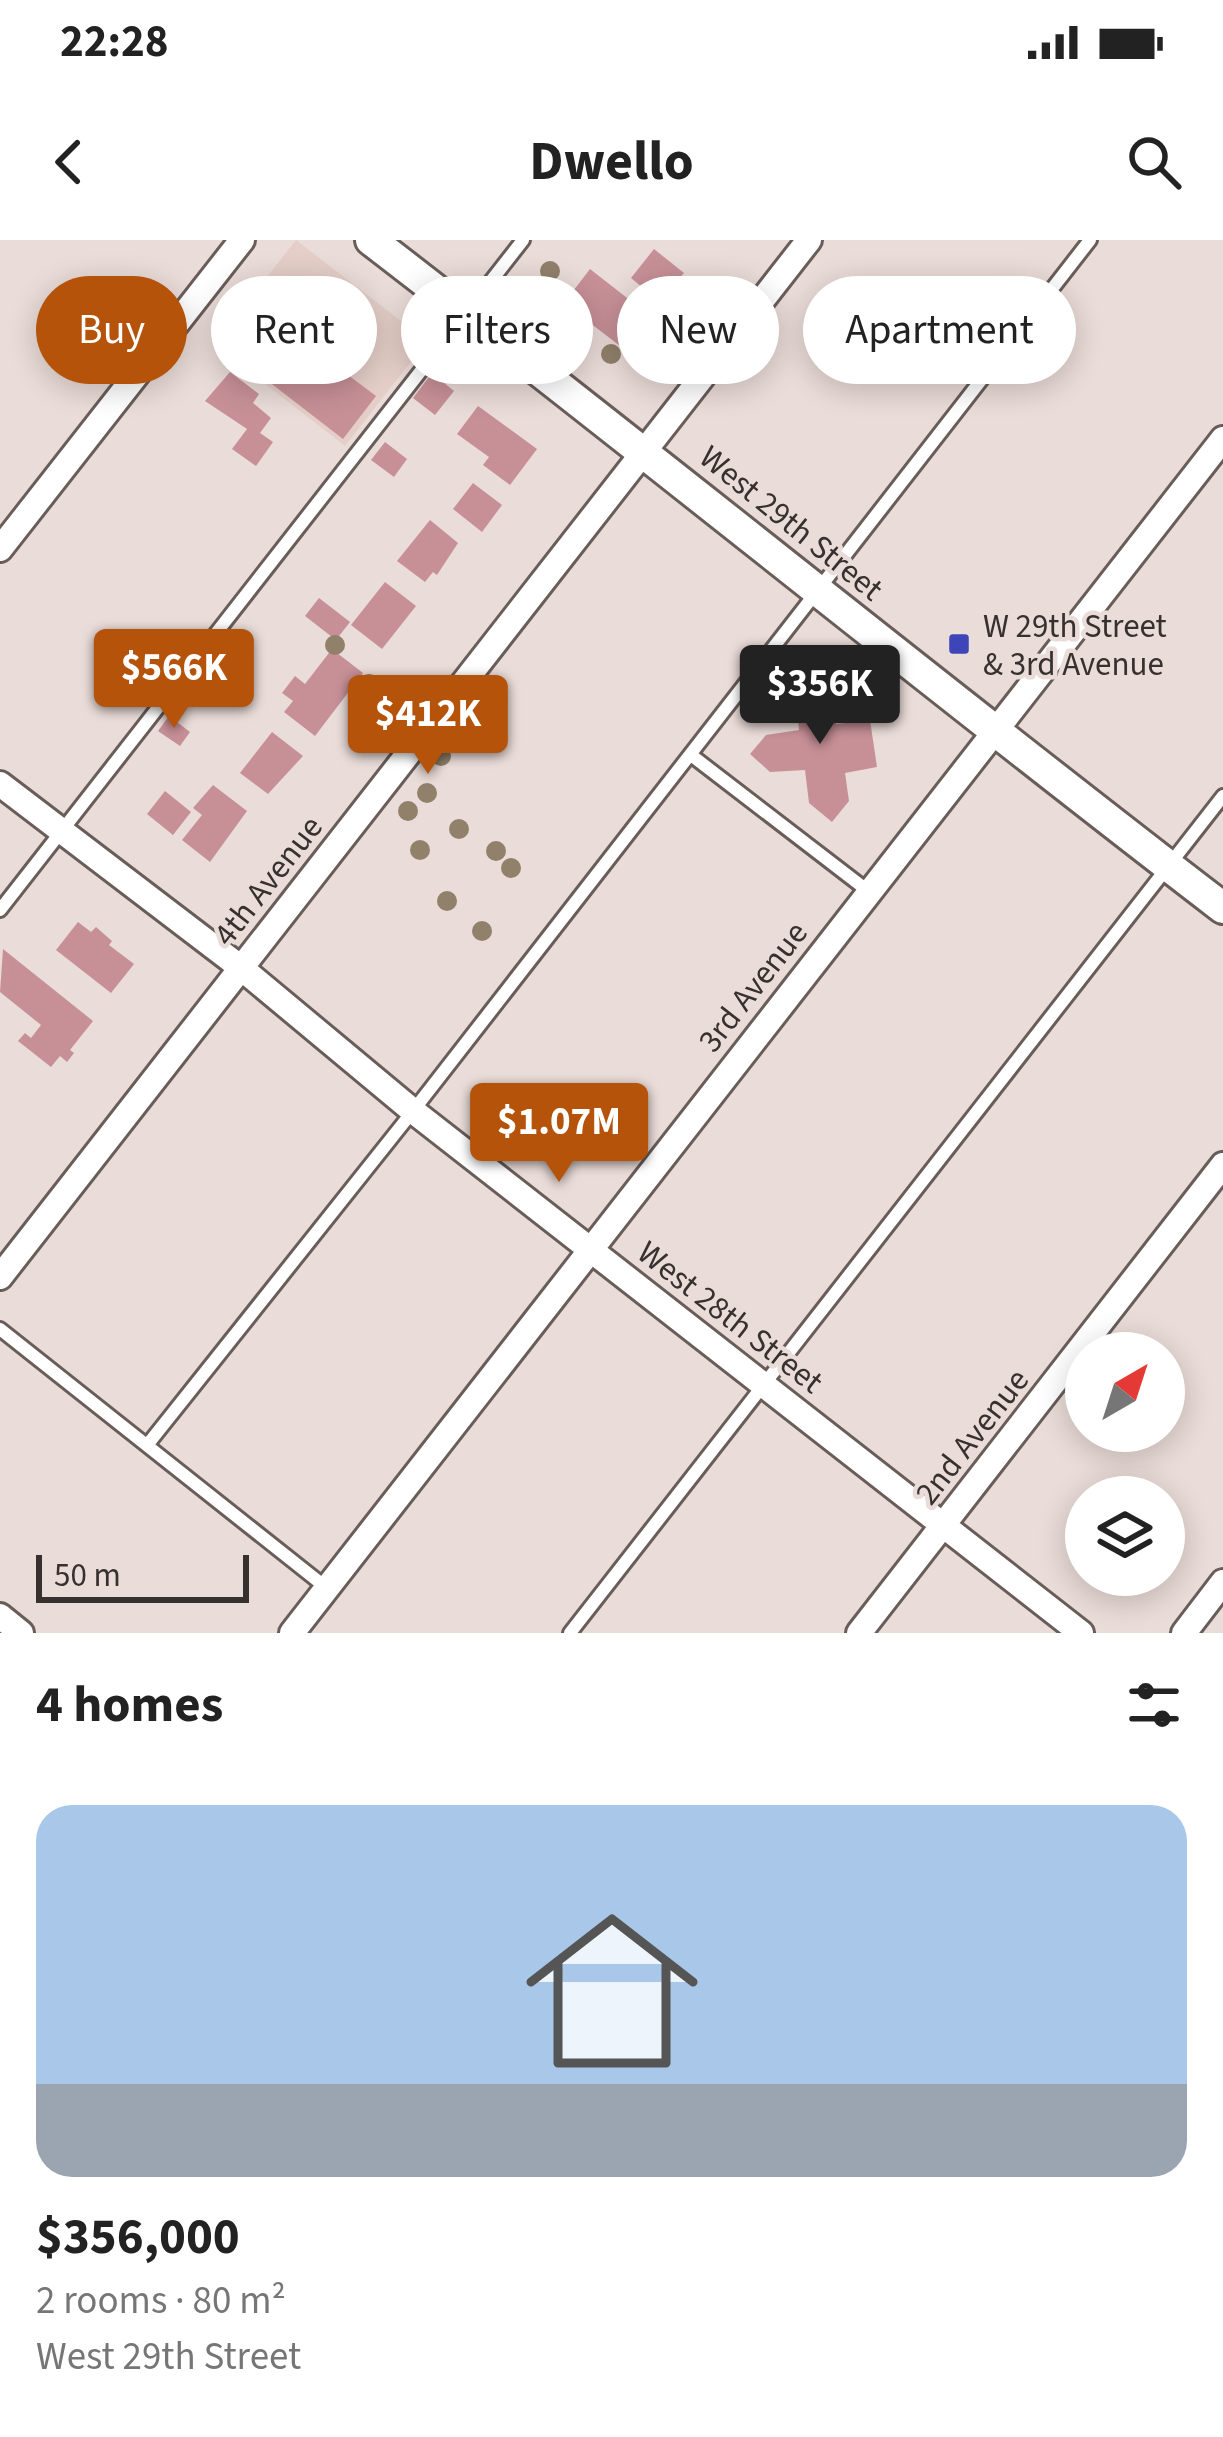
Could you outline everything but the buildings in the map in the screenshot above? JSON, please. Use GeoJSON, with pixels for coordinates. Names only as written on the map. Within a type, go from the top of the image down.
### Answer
{"type":"FeatureCollection","features":[{"type":"Feature","properties":{"kind":"street"},"geometry":{"type":"LineString","coordinates":[[0,549],[242,240]]}},
{"type":"Feature","properties":{"kind":"street","name":"West 29th Street"},"geometry":{"type":"LineString","coordinates":[[370,240],[417,276]]}},
{"type":"Feature","properties":{"kind":"street","name":"4th Avenue"},"geometry":{"type":"LineString","coordinates":[[0,1277],[809,240]]}},
{"type":"Feature","properties":{"kind":"street","name":"West 29th Street"},"geometry":{"type":"LineString","coordinates":[[557,384],[1223,908]]}},
{"type":"Feature","properties":{"kind":"street","name":"3rd Avenue"},"geometry":{"type":"LineString","coordinates":[[292,1633],[1223,439]]}},
{"type":"Feature","properties":{"kind":"street","name":"West 28th Street"},"geometry":{"type":"LineString","coordinates":[[0,784],[1081,1633]]}},
{"type":"Feature","properties":{"kind":"street","name":"2nd Avenue"},"geometry":{"type":"LineString","coordinates":[[859,1633],[1223,1165]]}},
{"type":"Feature","properties":{"kind":"street"},"geometry":{"type":"LineString","coordinates":[[1184,1633],[1223,1582]]}},
{"type":"Feature","properties":{"kind":"street"},"geometry":{"type":"LineString","coordinates":[[0,1616],[21,1633]]}},
{"type":"Feature","properties":{"kind":"lane"},"geometry":{"type":"LineString","coordinates":[[495,276],[523,240]]}},
{"type":"Feature","properties":{"kind":"lane"},"geometry":{"type":"LineString","coordinates":[[148,1444],[1090,240]]}},
{"type":"Feature","properties":{"kind":"lane"},"geometry":{"type":"LineString","coordinates":[[0,910],[412,384]]}},
{"type":"Feature","properties":{"kind":"lane"},"geometry":{"type":"LineString","coordinates":[[691,755],[868,891]]}},
{"type":"Feature","properties":{"kind":"lane"},"geometry":{"type":"LineString","coordinates":[[569,1633],[1223,796]]}},
{"type":"Feature","properties":{"kind":"lane"},"geometry":{"type":"LineString","coordinates":[[0,1329],[328,1589]]}},
{"type":"Feature","properties":{"kind":"shaded area"},"geometry":{"type":"Polygon","coordinates":[[[296,240],[343,276],[268,276],[296,240]]]}},
{"type":"Feature","properties":{"kind":"shaded area"},"geometry":{"type":"Polygon","coordinates":[[[377,302],[401,321],[401,374],[345,446],[265,384],[377,384],[377,302]]]}},
{"type":"Feature","properties":{"kind":"place","name":"W 29th Street & 3rd Avenue"},"geometry":{"type":"Point","coordinates":[959,644]}}]}
